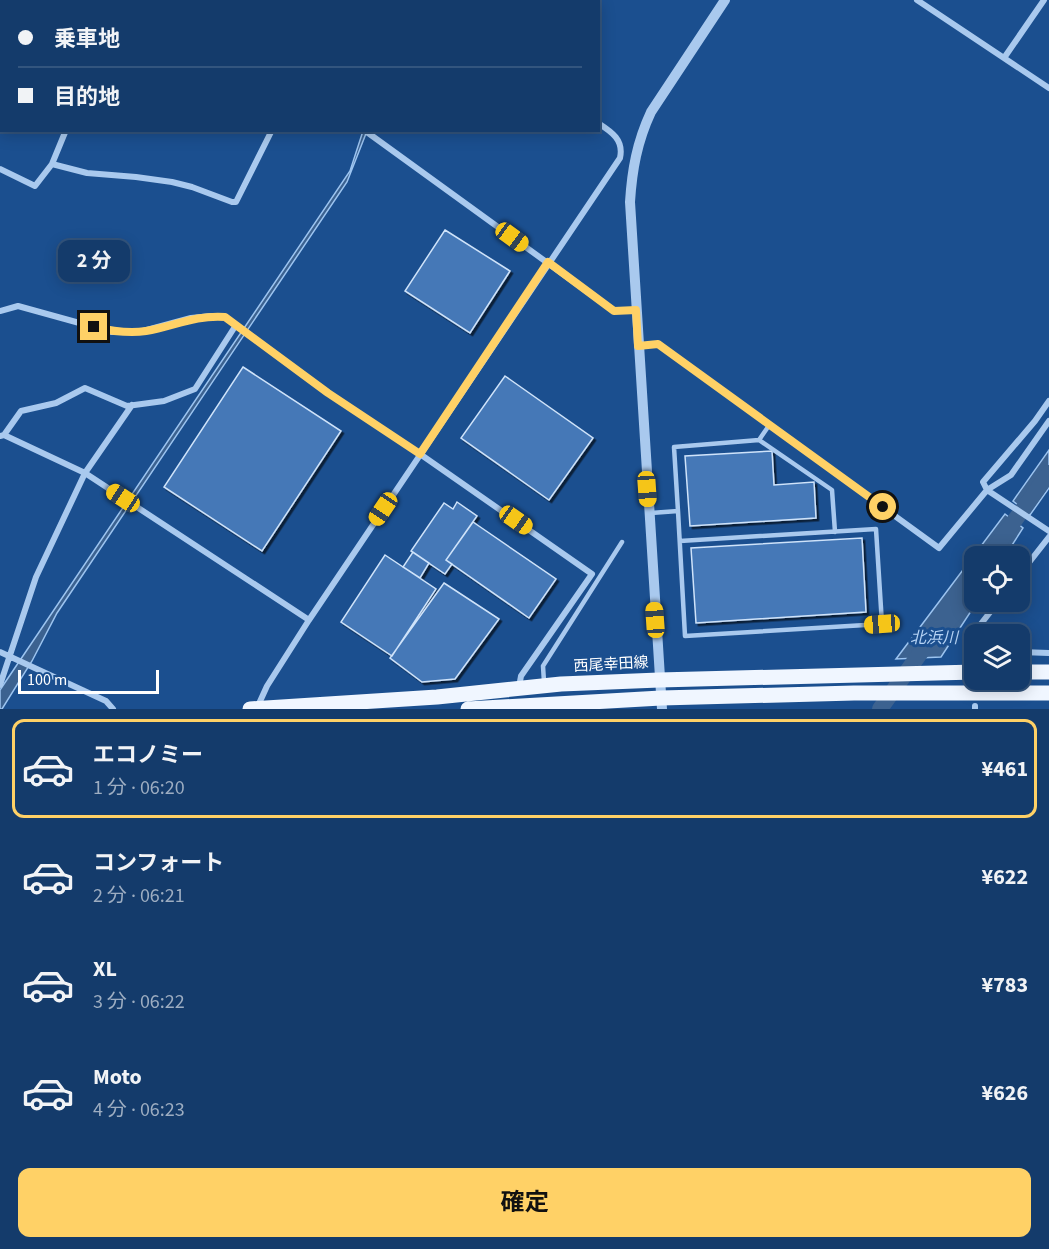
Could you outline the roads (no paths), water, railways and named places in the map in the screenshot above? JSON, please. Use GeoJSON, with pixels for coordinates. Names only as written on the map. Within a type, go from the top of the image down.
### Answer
{"type":"FeatureCollection","features":[{"type":"Feature","properties":{"kind":"main road","name":"西尾幸田線"},"geometry":{"type":"LineString","coordinates":[[250,709],[437,697],[561,684],[964,672]]}},
{"type":"Feature","properties":{"kind":"main road"},"geometry":{"type":"LineString","coordinates":[[1030,672],[1049,672]]}},
{"type":"Feature","properties":{"kind":"main road"},"geometry":{"type":"LineString","coordinates":[[468,709],[661,704],[854,693],[1049,693]]}},
{"type":"Feature","properties":{"kind":"street"},"geometry":{"type":"LineString","coordinates":[[661,704],[630,202],[634,156],[651,112],[725,0]]}},
{"type":"Feature","properties":{"kind":"street"},"geometry":{"type":"LineString","coordinates":[[917,0],[1049,88]]}},
{"type":"Feature","properties":{"kind":"street"},"geometry":{"type":"LineString","coordinates":[[1004,58],[1044,0]]}},
{"type":"Feature","properties":{"kind":"street"},"geometry":{"type":"LineString","coordinates":[[257,709],[267,686],[309,620],[620,158],[618,138],[600,124]]}},
{"type":"Feature","properties":{"kind":"street"},"geometry":{"type":"LineString","coordinates":[[0,169],[35,186],[52,164],[65,132]]}},
{"type":"Feature","properties":{"kind":"street"},"geometry":{"type":"LineString","coordinates":[[52,164],[87,173],[171,182],[236,202],[271,132]]}},
{"type":"Feature","properties":{"kind":"street"},"geometry":{"type":"LineString","coordinates":[[368,132],[614,311],[636,310]]}},
{"type":"Feature","properties":{"kind":"street"},"geometry":{"type":"LineString","coordinates":[[0,310],[18,306],[112,332],[143,332],[191,318],[225,317],[328,393],[592,574],[521,676],[519,689]]}},
{"type":"Feature","properties":{"kind":"street"},"geometry":{"type":"LineString","coordinates":[[236,325],[195,389],[164,401],[127,406],[85,388],[56,403],[21,411],[2,435],[85,473],[309,620]]}},
{"type":"Feature","properties":{"kind":"street"},"geometry":{"type":"LineString","coordinates":[[638,346],[658,344],[939,548],[987,490],[1011,476],[1049,421]]}},
{"type":"Feature","properties":{"kind":"street"},"geometry":{"type":"LineString","coordinates":[[1049,401],[983,482],[987,490],[1049,531]]}},
{"type":"Feature","properties":{"kind":"street"},"geometry":{"type":"LineString","coordinates":[[0,686],[36,577],[85,473],[132,405]]}},
{"type":"Feature","properties":{"kind":"street"},"geometry":{"type":"LineString","coordinates":[[1030,561],[1049,537]]}},
{"type":"Feature","properties":{"kind":"street"},"geometry":{"type":"LineString","coordinates":[[981,624],[990,612]]}},
{"type":"Feature","properties":{"kind":"street"},"geometry":{"type":"LineString","coordinates":[[0,652],[106,701],[113,709]]}},
{"type":"Feature","properties":{"kind":"street"},"geometry":{"type":"LineString","coordinates":[[1030,652],[1049,652]]}},
{"type":"Feature","properties":{"kind":"lane"},"geometry":{"type":"LineString","coordinates":[[759,440],[770,424]]}},
{"type":"Feature","properties":{"kind":"lane"},"geometry":{"type":"LineString","coordinates":[[680,541],[876,530],[882,624],[685,636],[674,447],[759,440],[832,490],[835,532]]}},
{"type":"Feature","properties":{"kind":"lane"},"geometry":{"type":"LineString","coordinates":[[648,513],[678,511]]}},
{"type":"Feature","properties":{"kind":"lane"},"geometry":{"type":"LineString","coordinates":[[543,687],[543,666],[622,542]]}},
{"type":"Feature","properties":{"kind":"water"},"geometry":{"type":"Polygon","coordinates":[[[363,132],[367,132],[347,182],[57,613],[32,661],[0,709],[0,690],[350,171],[363,132]]]}},
{"type":"Feature","properties":{"kind":"water"},"geometry":{"type":"Polygon","coordinates":[[[1049,450],[1049,488],[1030,515],[1013,501],[1049,450]]]}},
{"type":"Feature","properties":{"kind":"water","name":"北浜川"},"geometry":{"type":"Polygon","coordinates":[[[1005,514],[1023,528],[1011,546],[981,546],[1005,514]]]}},
{"type":"Feature","properties":{"kind":"water","name":"北浜川"},"geometry":{"type":"Polygon","coordinates":[[[964,569],[964,612],[970,612],[941,657],[896,659],[964,569]]]}},
{"type":"Feature","properties":{"kind":"waterway","name":"北浜川"},"geometry":{"type":"LineString","coordinates":[[996,546],[1049,473]]}},
{"type":"Feature","properties":{"kind":"waterway","name":"北浜川"},"geometry":{"type":"LineString","coordinates":[[880,709],[929,641]]}}]}
